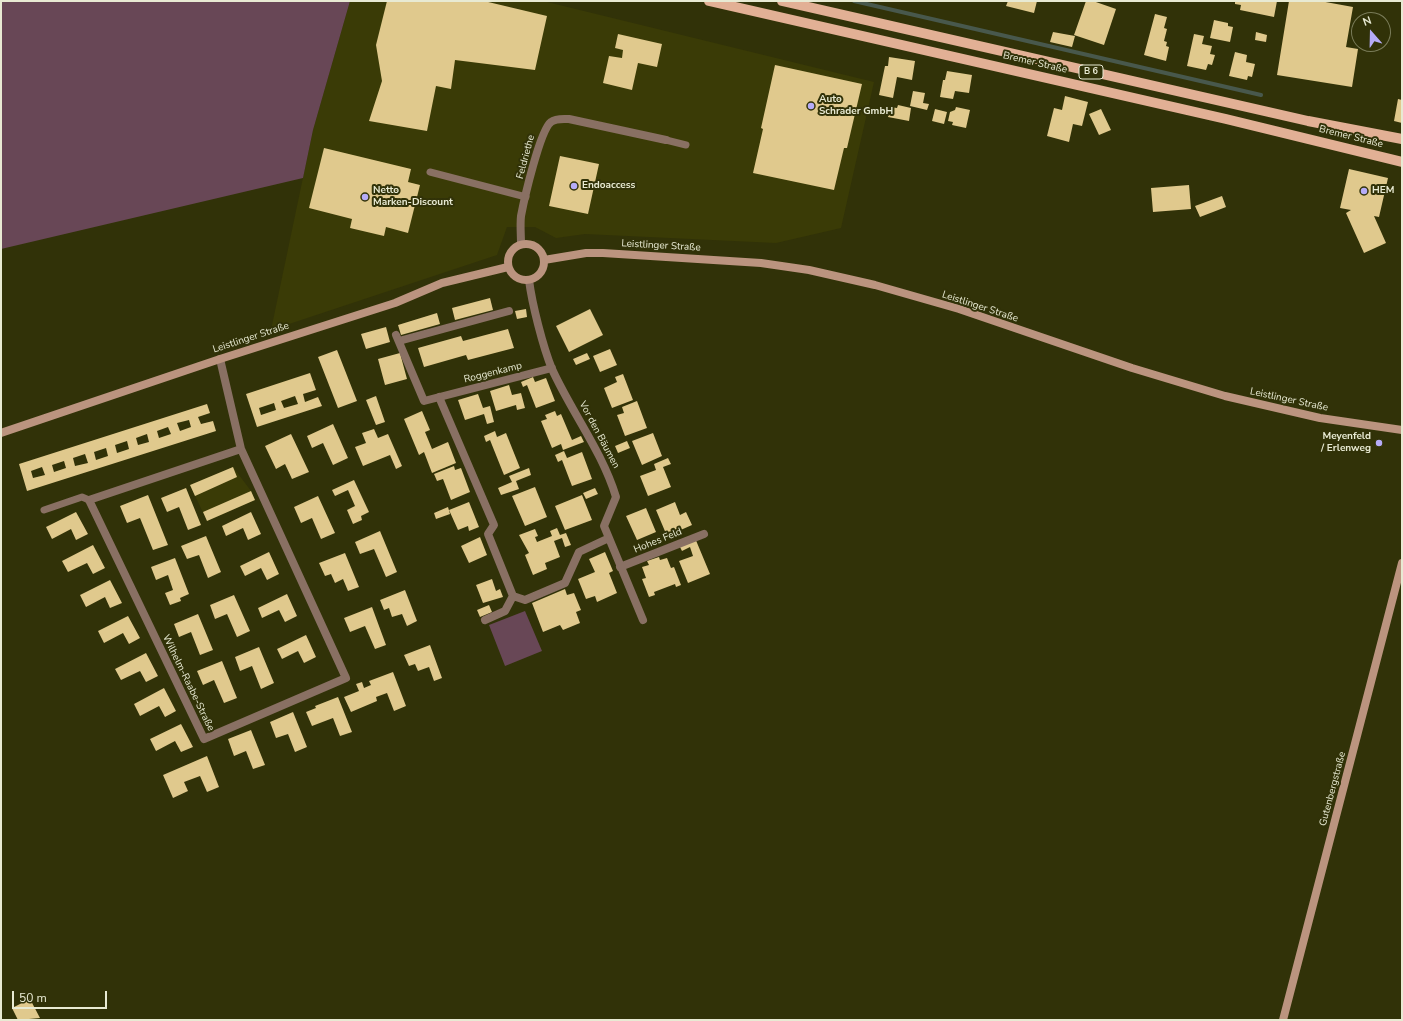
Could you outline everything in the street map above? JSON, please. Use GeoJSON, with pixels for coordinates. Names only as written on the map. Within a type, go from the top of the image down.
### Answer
{"type":"FeatureCollection","features":[{"type":"Feature","properties":{"kind":"main road","name":"Bremer Straße"},"geometry":{"type":"LineString","coordinates":[[709,1],[1226,119],[1402,162]]}},
{"type":"Feature","properties":{"kind":"main road","name":"Bremer Straße"},"geometry":{"type":"LineString","coordinates":[[782,1],[1300,119],[1402,139]]}},
{"type":"Feature","properties":{"kind":"street","name":"Feldriethe"},"geometry":{"type":"LineString","coordinates":[[521,244],[521,217],[542,135],[551,122],[558,119],[569,119],[666,140]]}},
{"type":"Feature","properties":{"kind":"street"},"geometry":{"type":"LineString","coordinates":[[521,244],[533,245],[538,249],[544,260],[541,273],[529,280],[524,280],[514,276],[508,267],[508,256],[511,251],[521,244]]}},
{"type":"Feature","properties":{"kind":"street","name":"Leistlinger Straße"},"geometry":{"type":"LineString","coordinates":[[544,260],[586,253],[603,253],[761,263],[809,270],[875,285],[959,309],[1132,368],[1225,396],[1320,418],[1402,430]]}},
{"type":"Feature","properties":{"kind":"street","name":"Leistlinger Straße"},"geometry":{"type":"LineString","coordinates":[[1,433],[220,358],[395,303],[442,283],[508,267]]}},
{"type":"Feature","properties":{"kind":"street","name":"Vor den Bäumen"},"geometry":{"type":"LineString","coordinates":[[529,280],[534,305],[552,368],[609,474],[616,497],[604,526],[642,620]]}},
{"type":"Feature","properties":{"kind":"street","name":"Roggenkamp"},"geometry":{"type":"LineString","coordinates":[[509,311],[397,338],[424,401],[552,368]]}},
{"type":"Feature","properties":{"kind":"street","name":"Wilhelm-Raabe-Straße"},"geometry":{"type":"LineString","coordinates":[[89,500],[204,739],[346,678],[241,449],[220,358]]}},
{"type":"Feature","properties":{"kind":"street"},"geometry":{"type":"LineString","coordinates":[[439,398],[494,525],[488,534],[513,596],[525,600],[565,583],[579,552],[608,538]]}},
{"type":"Feature","properties":{"kind":"street"},"geometry":{"type":"LineString","coordinates":[[89,500],[241,449]]}},
{"type":"Feature","properties":{"kind":"street","name":"Hohes Feld"},"geometry":{"type":"LineString","coordinates":[[620,567],[704,534]]}},
{"type":"Feature","properties":{"kind":"street","name":"Gutenbergstraße"},"geometry":{"type":"LineString","coordinates":[[1283,1020],[1402,563]]}},
{"type":"Feature","properties":{"kind":"street"},"geometry":{"type":"LineString","coordinates":[[486,620],[505,611],[513,596]]}},
{"type":"Feature","properties":{"kind":"lane"},"geometry":{"type":"LineString","coordinates":[[666,140],[686,145]]}},
{"type":"Feature","properties":{"kind":"lane"},"geometry":{"type":"LineString","coordinates":[[430,172],[526,197]]}},
{"type":"Feature","properties":{"kind":"lane"},"geometry":{"type":"LineString","coordinates":[[44,510],[82,497],[89,500]]}},
{"type":"Feature","properties":{"kind":"shaded area"},"geometry":{"type":"Polygon","coordinates":[[[1,1],[350,1],[313,130],[303,178],[1,249],[1,1]]]}},
{"type":"Feature","properties":{"kind":"shaded area"},"geometry":{"type":"Polygon","coordinates":[[[350,1],[543,1],[874,82],[841,228],[776,243],[585,234],[556,238],[535,227],[507,227],[497,255],[271,330],[313,130],[350,1]]]}},
{"type":"Feature","properties":{"kind":"shaded area"},"geometry":{"type":"Polygon","coordinates":[[[233,467],[251,491],[255,500],[207,521],[190,485],[233,467]]]}},
{"type":"Feature","properties":{"kind":"shaded area"},"geometry":{"type":"Polygon","coordinates":[[[525,611],[542,651],[505,666],[489,625],[525,611]]]}},
{"type":"Feature","properties":{"kind":"building"},"geometry":{"type":"Polygon","coordinates":[[[387,1],[484,1],[547,16],[535,70],[455,60],[451,89],[436,86],[427,131],[369,121],[382,81],[376,45],[387,1]]]}},
{"type":"Feature","properties":{"kind":"building"},"geometry":{"type":"Polygon","coordinates":[[[1008,1],[1037,1],[1034,13],[1006,6],[1008,1]]]}},
{"type":"Feature","properties":{"kind":"building"},"geometry":{"type":"Polygon","coordinates":[[[1086,1],[1093,1],[1116,9],[1104,45],[1074,35],[1086,1]]]}},
{"type":"Feature","properties":{"kind":"building"},"geometry":{"type":"Polygon","coordinates":[[[1235,1],[1277,1],[1274,17],[1240,10],[1241,5],[1235,4],[1235,1]]]}},
{"type":"Feature","properties":{"kind":"building"},"geometry":{"type":"Polygon","coordinates":[[[1289,1],[1320,1],[1353,7],[1346,47],[1351,48],[1351,52],[1358,52],[1352,87],[1277,75],[1289,1]]]}},
{"type":"Feature","properties":{"kind":"building"},"geometry":{"type":"Polygon","coordinates":[[[1155,14],[1167,17],[1164,28],[1167,29],[1164,41],[1167,42],[1166,46],[1169,47],[1166,61],[1144,55],[1155,14]]]}},
{"type":"Feature","properties":{"kind":"building"},"geometry":{"type":"Polygon","coordinates":[[[1214,20],[1228,23],[1228,26],[1233,27],[1230,42],[1210,38],[1214,20]]]}},
{"type":"Feature","properties":{"kind":"building"},"geometry":{"type":"Polygon","coordinates":[[[1053,32],[1075,36],[1072,47],[1050,42],[1053,32]]]}},
{"type":"Feature","properties":{"kind":"building"},"geometry":{"type":"Polygon","coordinates":[[[1256,32],[1267,35],[1266,42],[1255,40],[1256,32]]]}},
{"type":"Feature","properties":{"kind":"building"},"geometry":{"type":"Polygon","coordinates":[[[618,34],[662,44],[657,67],[638,63],[632,90],[603,83],[609,56],[622,58],[623,50],[615,48],[618,34]]]}},
{"type":"Feature","properties":{"kind":"building"},"geometry":{"type":"Polygon","coordinates":[[[1194,34],[1204,36],[1202,44],[1212,46],[1210,54],[1215,55],[1212,65],[1208,64],[1206,70],[1187,66],[1194,34]]]}},
{"type":"Feature","properties":{"kind":"building"},"geometry":{"type":"Polygon","coordinates":[[[1235,52],[1247,55],[1246,62],[1255,64],[1252,77],[1248,76],[1247,80],[1229,76],[1235,52]]]}},
{"type":"Feature","properties":{"kind":"building"},"geometry":{"type":"Polygon","coordinates":[[[889,57],[915,61],[912,80],[897,77],[893,98],[879,95],[885,66],[888,66],[889,57]]]}},
{"type":"Feature","properties":{"kind":"building","name":"Auto Schrader GmbH"},"geometry":{"type":"Polygon","coordinates":[[[775,65],[862,84],[847,148],[844,148],[834,190],[753,173],[775,65]]]}},
{"type":"Feature","properties":{"kind":"building"},"geometry":{"type":"Polygon","coordinates":[[[947,71],[972,75],[969,93],[955,91],[953,99],[940,97],[943,80],[945,80],[947,71]]]}},
{"type":"Feature","properties":{"kind":"building"},"geometry":{"type":"Polygon","coordinates":[[[913,91],[925,93],[923,103],[929,104],[927,110],[910,106],[913,91]]]}},
{"type":"Feature","properties":{"kind":"building"},"geometry":{"type":"Polygon","coordinates":[[[1065,96],[1088,102],[1082,126],[1073,124],[1069,142],[1047,136],[1054,108],[1062,110],[1065,96]]]}},
{"type":"Feature","properties":{"kind":"building"},"geometry":{"type":"Polygon","coordinates":[[[1398,99],[1402,100],[1402,123],[1394,121],[1398,99]]]}},
{"type":"Feature","properties":{"kind":"building"},"geometry":{"type":"Polygon","coordinates":[[[898,105],[911,108],[909,121],[888,117],[890,107],[897,108],[898,105]]]}},
{"type":"Feature","properties":{"kind":"building"},"geometry":{"type":"Polygon","coordinates":[[[956,107],[970,110],[966,128],[952,125],[953,122],[948,121],[950,112],[955,110],[956,107]]]}},
{"type":"Feature","properties":{"kind":"building"},"geometry":{"type":"Polygon","coordinates":[[[935,109],[947,112],[944,124],[932,121],[935,109]]]}},
{"type":"Feature","properties":{"kind":"building"},"geometry":{"type":"Polygon","coordinates":[[[1101,109],[1111,130],[1099,135],[1089,114],[1101,109]]]}},
{"type":"Feature","properties":{"kind":"building","name":"Netto Marken-Discount"},"geometry":{"type":"Polygon","coordinates":[[[324,148],[411,169],[408,182],[420,185],[408,233],[386,227],[384,236],[350,228],[352,219],[309,208],[324,148]]]}},
{"type":"Feature","properties":{"kind":"building"},"geometry":{"type":"Polygon","coordinates":[[[560,156],[599,164],[588,214],[549,206],[560,156]]]}},
{"type":"Feature","properties":{"kind":"building"},"geometry":{"type":"Polygon","coordinates":[[[1349,169],[1388,178],[1379,217],[1374,216],[1386,243],[1364,253],[1346,213],[1351,210],[1340,208],[1349,169]]]}},
{"type":"Feature","properties":{"kind":"building"},"geometry":{"type":"Polygon","coordinates":[[[1189,185],[1191,209],[1153,212],[1151,188],[1189,185]]]}},
{"type":"Feature","properties":{"kind":"building"},"geometry":{"type":"Polygon","coordinates":[[[1222,196],[1226,207],[1200,217],[1195,206],[1222,196]]]}},
{"type":"Feature","properties":{"kind":"building"},"geometry":{"type":"Polygon","coordinates":[[[490,298],[493,310],[455,320],[452,308],[490,298]]]}},
{"type":"Feature","properties":{"kind":"building"},"geometry":{"type":"Polygon","coordinates":[[[526,309],[527,317],[517,319],[515,311],[526,309]]]}},
{"type":"Feature","properties":{"kind":"building"},"geometry":{"type":"Polygon","coordinates":[[[590,309],[603,335],[569,352],[556,326],[590,309]]]}},
{"type":"Feature","properties":{"kind":"building"},"geometry":{"type":"Polygon","coordinates":[[[437,313],[440,324],[401,335],[398,325],[437,313]]]}},
{"type":"Feature","properties":{"kind":"building"},"geometry":{"type":"Polygon","coordinates":[[[386,327],[390,342],[366,349],[361,334],[386,327]]]}},
{"type":"Feature","properties":{"kind":"building"},"geometry":{"type":"Polygon","coordinates":[[[508,329],[514,348],[468,360],[466,355],[424,367],[418,348],[461,336],[463,341],[508,329]]]}},
{"type":"Feature","properties":{"kind":"building"},"geometry":{"type":"Polygon","coordinates":[[[610,349],[617,365],[600,372],[593,356],[610,349]]]}},
{"type":"Feature","properties":{"kind":"building"},"geometry":{"type":"Polygon","coordinates":[[[337,350],[357,401],[338,408],[318,357],[337,350]]]}},
{"type":"Feature","properties":{"kind":"building"},"geometry":{"type":"Polygon","coordinates":[[[400,353],[407,379],[385,385],[378,359],[400,353]]]}},
{"type":"Feature","properties":{"kind":"building"},"geometry":{"type":"Polygon","coordinates":[[[587,353],[590,359],[576,365],[573,359],[587,353]]]}},
{"type":"Feature","properties":{"kind":"building"},"geometry":{"type":"Polygon","coordinates":[[[310,373],[316,390],[303,394],[305,402],[318,397],[322,406],[257,427],[246,394],[310,373]],[[295,396],[281,401],[284,408],[298,404],[295,396]],[[274,403],[259,408],[261,415],[276,410],[274,403]]]}},
{"type":"Feature","properties":{"kind":"building"},"geometry":{"type":"Polygon","coordinates":[[[623,374],[633,400],[612,408],[604,388],[617,382],[615,377],[623,374]]]}},
{"type":"Feature","properties":{"kind":"building"},"geometry":{"type":"Polygon","coordinates":[[[533,377],[535,382],[546,378],[555,401],[536,408],[527,385],[523,387],[521,382],[533,377]]]}},
{"type":"Feature","properties":{"kind":"building"},"geometry":{"type":"Polygon","coordinates":[[[509,385],[512,395],[521,393],[525,408],[517,410],[516,405],[496,411],[490,391],[509,385]]]}},
{"type":"Feature","properties":{"kind":"building"},"geometry":{"type":"Polygon","coordinates":[[[478,394],[483,408],[490,406],[494,422],[487,424],[484,414],[465,420],[458,400],[478,394]]]}},
{"type":"Feature","properties":{"kind":"building"},"geometry":{"type":"Polygon","coordinates":[[[376,396],[385,422],[376,425],[366,400],[376,396]]]}},
{"type":"Feature","properties":{"kind":"building"},"geometry":{"type":"Polygon","coordinates":[[[637,401],[647,428],[625,436],[617,415],[624,413],[622,407],[637,401]]]}},
{"type":"Feature","properties":{"kind":"building"},"geometry":{"type":"Polygon","coordinates":[[[207,404],[210,413],[198,417],[201,424],[213,421],[216,431],[27,491],[19,464],[207,404]],[[189,420],[177,423],[180,431],[191,427],[189,420]],[[168,427],[157,431],[159,438],[171,434],[168,427]],[[147,434],[136,438],[138,445],[149,442],[147,434]],[[127,441],[115,445],[117,453],[129,449],[127,441]],[[106,448],[94,452],[96,460],[108,456],[106,448]],[[85,454],[73,458],[75,466],[88,463],[85,454]],[[64,461],[52,465],[54,472],[66,468],[64,461]],[[42,467],[31,471],[33,478],[45,475],[42,467]]]}},
{"type":"Feature","properties":{"kind":"building"},"geometry":{"type":"Polygon","coordinates":[[[422,411],[430,430],[425,432],[432,449],[448,442],[456,463],[432,473],[424,452],[419,455],[404,419],[422,411]]]}},
{"type":"Feature","properties":{"kind":"building"},"geometry":{"type":"Polygon","coordinates":[[[555,411],[557,416],[561,414],[572,440],[581,436],[584,442],[563,450],[561,444],[552,448],[541,421],[547,419],[545,415],[555,411]]]}},
{"type":"Feature","properties":{"kind":"building"},"geometry":{"type":"Polygon","coordinates":[[[333,424],[348,458],[333,465],[323,443],[312,448],[307,436],[333,424]]]}},
{"type":"Feature","properties":{"kind":"building"},"geometry":{"type":"Polygon","coordinates":[[[374,429],[378,438],[388,434],[402,466],[396,469],[390,455],[363,466],[355,447],[366,443],[362,433],[374,429]]]}},
{"type":"Feature","properties":{"kind":"building"},"geometry":{"type":"Polygon","coordinates":[[[495,431],[497,437],[506,433],[520,468],[504,475],[490,440],[486,442],[484,436],[495,431]]]}},
{"type":"Feature","properties":{"kind":"building"},"geometry":{"type":"Polygon","coordinates":[[[653,433],[662,456],[642,465],[632,441],[653,433]]]}},
{"type":"Feature","properties":{"kind":"building"},"geometry":{"type":"Polygon","coordinates":[[[291,434],[309,472],[292,479],[285,464],[276,469],[265,446],[291,434]]]}},
{"type":"Feature","properties":{"kind":"building"},"geometry":{"type":"Polygon","coordinates":[[[627,441],[630,448],[618,453],[615,446],[627,441]]]}},
{"type":"Feature","properties":{"kind":"building"},"geometry":{"type":"Polygon","coordinates":[[[564,451],[567,458],[582,452],[592,479],[572,486],[562,460],[558,462],[555,455],[564,451]]]}},
{"type":"Feature","properties":{"kind":"building"},"geometry":{"type":"Polygon","coordinates":[[[668,458],[671,464],[663,467],[671,487],[648,496],[640,476],[656,470],[654,464],[668,458]]]}},
{"type":"Feature","properties":{"kind":"building"},"geometry":{"type":"Polygon","coordinates":[[[454,466],[455,470],[461,468],[470,492],[451,500],[443,479],[437,481],[434,474],[454,466]]]}},
{"type":"Feature","properties":{"kind":"building"},"geometry":{"type":"Polygon","coordinates":[[[233,467],[237,477],[195,496],[190,485],[233,467]]]}},
{"type":"Feature","properties":{"kind":"building"},"geometry":{"type":"Polygon","coordinates":[[[529,468],[531,475],[516,481],[519,489],[501,495],[498,488],[512,482],[509,476],[529,468]]]}},
{"type":"Feature","properties":{"kind":"building"},"geometry":{"type":"Polygon","coordinates":[[[354,480],[369,512],[361,516],[362,520],[353,524],[347,510],[355,506],[348,490],[335,496],[332,490],[354,480]]]}},
{"type":"Feature","properties":{"kind":"building"},"geometry":{"type":"Polygon","coordinates":[[[535,487],[547,517],[525,526],[512,496],[535,487]]]}},
{"type":"Feature","properties":{"kind":"building"},"geometry":{"type":"Polygon","coordinates":[[[186,488],[201,525],[188,530],[179,507],[167,512],[161,498],[186,488]]]}},
{"type":"Feature","properties":{"kind":"building"},"geometry":{"type":"Polygon","coordinates":[[[595,488],[598,494],[586,499],[583,493],[595,488]]]}},
{"type":"Feature","properties":{"kind":"building"},"geometry":{"type":"Polygon","coordinates":[[[251,491],[255,500],[207,521],[203,512],[251,491]]]}},
{"type":"Feature","properties":{"kind":"building"},"geometry":{"type":"Polygon","coordinates":[[[148,495],[168,545],[153,550],[140,518],[127,523],[120,506],[148,495]]]}},
{"type":"Feature","properties":{"kind":"building"},"geometry":{"type":"Polygon","coordinates":[[[582,495],[592,520],[565,530],[555,506],[582,495]]]}},
{"type":"Feature","properties":{"kind":"building"},"geometry":{"type":"Polygon","coordinates":[[[318,496],[335,533],[321,539],[312,518],[301,523],[294,507],[318,496]]]}},
{"type":"Feature","properties":{"kind":"building"},"geometry":{"type":"Polygon","coordinates":[[[469,502],[479,527],[469,531],[468,526],[458,530],[449,510],[469,502]]]}},
{"type":"Feature","properties":{"kind":"building"},"geometry":{"type":"Polygon","coordinates":[[[675,502],[680,515],[686,512],[692,525],[667,536],[656,510],[675,502]]]}},
{"type":"Feature","properties":{"kind":"building"},"geometry":{"type":"Polygon","coordinates":[[[448,507],[450,514],[436,519],[434,513],[448,507]]]}},
{"type":"Feature","properties":{"kind":"building"},"geometry":{"type":"Polygon","coordinates":[[[646,508],[656,532],[637,540],[626,516],[646,508]]]}},
{"type":"Feature","properties":{"kind":"building"},"geometry":{"type":"Polygon","coordinates":[[[76,512],[88,534],[76,540],[71,529],[52,539],[46,527],[76,512]]]}},
{"type":"Feature","properties":{"kind":"building"},"geometry":{"type":"Polygon","coordinates":[[[251,512],[261,534],[248,540],[243,528],[226,536],[222,526],[251,512]]]}},
{"type":"Feature","properties":{"kind":"building"},"geometry":{"type":"Polygon","coordinates":[[[557,528],[560,535],[566,533],[571,545],[565,547],[562,538],[554,541],[560,557],[545,563],[547,569],[533,575],[525,555],[529,553],[519,535],[535,529],[538,536],[535,537],[537,542],[552,536],[550,531],[557,528]]]}},
{"type":"Feature","properties":{"kind":"building"},"geometry":{"type":"Polygon","coordinates":[[[380,531],[397,572],[386,577],[374,549],[360,554],[355,542],[380,531]]]}},
{"type":"Feature","properties":{"kind":"building"},"geometry":{"type":"Polygon","coordinates":[[[206,536],[221,572],[208,578],[199,555],[187,559],[181,546],[206,536]]]}},
{"type":"Feature","properties":{"kind":"building"},"geometry":{"type":"Polygon","coordinates":[[[480,537],[487,555],[469,563],[461,546],[480,537]]]}},
{"type":"Feature","properties":{"kind":"building"},"geometry":{"type":"Polygon","coordinates":[[[695,538],[710,574],[688,583],[679,561],[693,556],[690,547],[682,551],[679,545],[695,538]]]}},
{"type":"Feature","properties":{"kind":"building"},"geometry":{"type":"Polygon","coordinates":[[[93,545],[105,568],[93,574],[87,563],[68,572],[62,561],[93,545]]]}},
{"type":"Feature","properties":{"kind":"building"},"geometry":{"type":"Polygon","coordinates":[[[269,552],[279,574],[267,580],[261,568],[245,576],[240,566],[269,552]]]}},
{"type":"Feature","properties":{"kind":"building"},"geometry":{"type":"Polygon","coordinates":[[[605,552],[613,571],[609,573],[617,593],[597,602],[595,596],[586,599],[578,579],[595,572],[589,559],[605,552]]]}},
{"type":"Feature","properties":{"kind":"building"},"geometry":{"type":"Polygon","coordinates":[[[345,553],[359,587],[348,591],[343,579],[335,583],[331,574],[325,576],[319,563],[345,553]]]}},
{"type":"Feature","properties":{"kind":"building"},"geometry":{"type":"Polygon","coordinates":[[[659,557],[660,560],[667,558],[671,568],[674,567],[681,585],[676,587],[675,584],[654,592],[655,595],[649,597],[642,579],[646,578],[642,567],[649,565],[647,561],[659,557]]]}},
{"type":"Feature","properties":{"kind":"building"},"geometry":{"type":"Polygon","coordinates":[[[175,558],[189,594],[180,598],[181,601],[170,605],[165,593],[173,590],[168,575],[156,580],[151,567],[175,558]]]}},
{"type":"Feature","properties":{"kind":"building"},"geometry":{"type":"Polygon","coordinates":[[[492,579],[496,591],[500,589],[503,597],[483,603],[476,585],[492,579]]]}},
{"type":"Feature","properties":{"kind":"building"},"geometry":{"type":"Polygon","coordinates":[[[110,580],[122,603],[110,608],[105,597],[86,607],[80,595],[110,580]]]}},
{"type":"Feature","properties":{"kind":"building"},"geometry":{"type":"Polygon","coordinates":[[[565,589],[567,595],[574,593],[581,610],[576,612],[580,623],[563,630],[560,625],[543,632],[532,603],[565,589]]]}},
{"type":"Feature","properties":{"kind":"building"},"geometry":{"type":"Polygon","coordinates":[[[405,590],[417,621],[407,626],[402,614],[392,617],[389,608],[384,610],[380,600],[405,590]]]}},
{"type":"Feature","properties":{"kind":"building"},"geometry":{"type":"Polygon","coordinates":[[[287,594],[297,616],[285,622],[279,610],[262,618],[258,608],[287,594]]]}},
{"type":"Feature","properties":{"kind":"building"},"geometry":{"type":"Polygon","coordinates":[[[234,595],[250,631],[237,637],[227,614],[215,619],[210,605],[234,595]]]}},
{"type":"Feature","properties":{"kind":"building"},"geometry":{"type":"Polygon","coordinates":[[[489,605],[492,612],[480,617],[477,610],[489,605]]]}},
{"type":"Feature","properties":{"kind":"building"},"geometry":{"type":"Polygon","coordinates":[[[372,607],[386,645],[375,649],[365,626],[350,632],[344,618],[372,607]]]}},
{"type":"Feature","properties":{"kind":"building"},"geometry":{"type":"Polygon","coordinates":[[[198,614],[213,650],[200,655],[191,632],[179,637],[174,624],[198,614]]]}},
{"type":"Feature","properties":{"kind":"building"},"geometry":{"type":"Polygon","coordinates":[[[128,616],[140,638],[129,644],[123,633],[104,643],[98,631],[128,616]]]}},
{"type":"Feature","properties":{"kind":"building"},"geometry":{"type":"Polygon","coordinates":[[[306,635],[316,657],[304,663],[298,651],[282,659],[277,649],[306,635]]]}},
{"type":"Feature","properties":{"kind":"building"},"geometry":{"type":"Polygon","coordinates":[[[430,645],[442,678],[434,681],[429,667],[418,671],[415,664],[409,666],[404,655],[430,645]]]}},
{"type":"Feature","properties":{"kind":"building"},"geometry":{"type":"Polygon","coordinates":[[[259,647],[274,683],[261,689],[252,666],[240,671],[235,657],[259,647]]]}},
{"type":"Feature","properties":{"kind":"building"},"geometry":{"type":"Polygon","coordinates":[[[146,653],[158,676],[146,682],[140,671],[121,680],[115,669],[146,653]]]}},
{"type":"Feature","properties":{"kind":"building"},"geometry":{"type":"Polygon","coordinates":[[[222,661],[237,698],[224,703],[214,680],[203,685],[197,671],[222,661]]]}},
{"type":"Feature","properties":{"kind":"building"},"geometry":{"type":"Polygon","coordinates":[[[393,672],[406,706],[394,711],[387,693],[376,697],[377,701],[351,712],[344,697],[359,691],[356,684],[362,682],[364,688],[371,685],[369,681],[393,672]]]}},
{"type":"Feature","properties":{"kind":"building"},"geometry":{"type":"Polygon","coordinates":[[[164,688],[176,711],[165,717],[159,706],[140,716],[134,704],[164,688]]]}},
{"type":"Feature","properties":{"kind":"building"},"geometry":{"type":"Polygon","coordinates":[[[338,697],[352,732],[340,736],[333,718],[312,726],[306,712],[316,708],[315,706],[338,697]]]}},
{"type":"Feature","properties":{"kind":"building"},"geometry":{"type":"Polygon","coordinates":[[[293,712],[307,747],[295,752],[288,734],[276,738],[270,722],[293,712]]]}},
{"type":"Feature","properties":{"kind":"building"},"geometry":{"type":"Polygon","coordinates":[[[181,724],[193,747],[181,752],[175,741],[156,751],[150,739],[181,724]]]}},
{"type":"Feature","properties":{"kind":"building"},"geometry":{"type":"Polygon","coordinates":[[[251,730],[265,765],[253,769],[246,751],[234,756],[228,739],[251,730]]]}},
{"type":"Feature","properties":{"kind":"building"},"geometry":{"type":"Polygon","coordinates":[[[207,756],[219,787],[207,792],[200,776],[184,782],[188,791],[173,798],[163,775],[207,756]]]}},
{"type":"Feature","properties":{"kind":"building"},"geometry":{"type":"Polygon","coordinates":[[[30,999],[40,1018],[18,1020],[12,1008],[30,999]]]}},
{"type":"Feature","properties":{"kind":"waterway"},"geometry":{"type":"LineString","coordinates":[[854,1],[1261,95]]}},
{"type":"Feature","properties":{"kind":"place","name":"Auto Schrader GmbH"},"geometry":{"type":"Point","coordinates":[811,106]}},
{"type":"Feature","properties":{"kind":"place","name":"Endoaccess"},"geometry":{"type":"Point","coordinates":[574,186]}},
{"type":"Feature","properties":{"kind":"place","name":"HEM"},"geometry":{"type":"Point","coordinates":[1364,191]}},
{"type":"Feature","properties":{"kind":"place","name":"Netto Marken-Discount"},"geometry":{"type":"Point","coordinates":[365,197]}},
{"type":"Feature","properties":{"kind":"place","name":"Meyenfeld / Erlenweg"},"geometry":{"type":"Point","coordinates":[1379,443]}}]}
